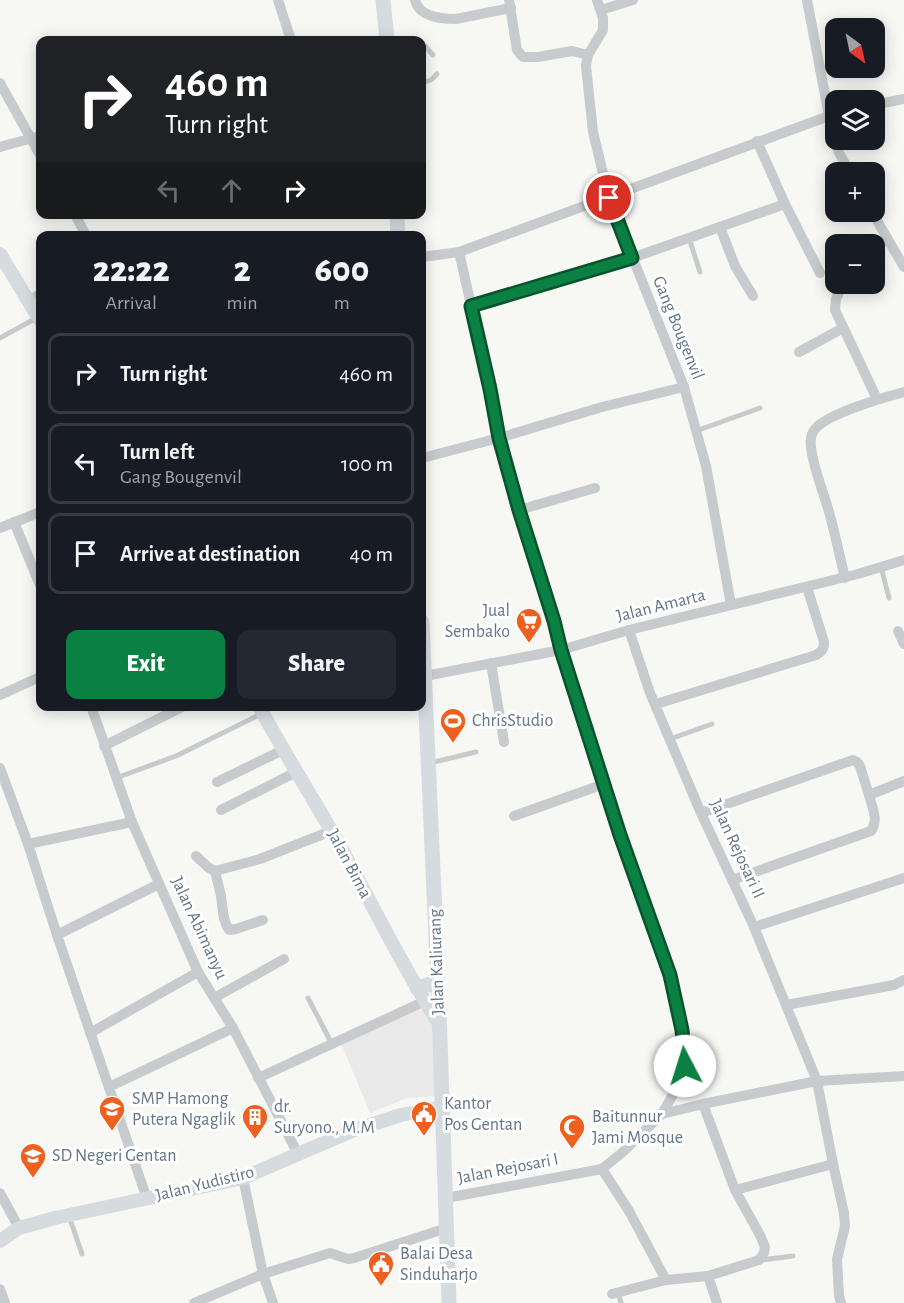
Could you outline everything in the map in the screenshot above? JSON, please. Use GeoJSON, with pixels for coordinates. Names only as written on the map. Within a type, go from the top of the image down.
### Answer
{"type":"FeatureCollection","features":[{"type":"Feature","properties":{"kind":"main road"},"geometry":{"type":"LineString","coordinates":[[383,0],[387,36]]}},
{"type":"Feature","properties":{"kind":"main road","name":"Jalan Kaliurang"},"geometry":{"type":"LineString","coordinates":[[426,698],[449,1303]]}},
{"type":"Feature","properties":{"kind":"main road"},"geometry":{"type":"LineString","coordinates":[[421,995],[438,982]]}},
{"type":"Feature","properties":{"kind":"street"},"geometry":{"type":"LineString","coordinates":[[278,0],[290,36]]}},
{"type":"Feature","properties":{"kind":"street"},"geometry":{"type":"LineString","coordinates":[[415,0],[416,6],[422,12],[447,19],[456,19],[510,4],[517,50],[523,57],[538,57],[572,51],[588,55],[603,30],[599,5],[633,0]]}},
{"type":"Feature","properties":{"kind":"street"},"geometry":{"type":"LineString","coordinates":[[807,0],[827,90]]}},
{"type":"Feature","properties":{"kind":"street","name":"Gang Bougenvil"},"geometry":{"type":"LineString","coordinates":[[588,55],[586,66],[594,132],[609,198],[684,387],[706,466],[732,605]]}},
{"type":"Feature","properties":{"kind":"street"},"geometry":{"type":"LineString","coordinates":[[0,83],[35,137],[0,147]]}},
{"type":"Feature","properties":{"kind":"street"},"geometry":{"type":"LineString","coordinates":[[885,103],[904,99]]}},
{"type":"Feature","properties":{"kind":"street"},"geometry":{"type":"LineString","coordinates":[[426,256],[459,252],[825,117]]}},
{"type":"Feature","properties":{"kind":"street"},"geometry":{"type":"LineString","coordinates":[[757,141],[785,204],[820,273]]}},
{"type":"Feature","properties":{"kind":"street"},"geometry":{"type":"LineString","coordinates":[[471,306],[632,258],[785,204]]}},
{"type":"Feature","properties":{"kind":"street"},"geometry":{"type":"LineString","coordinates":[[878,222],[904,267]]}},
{"type":"Feature","properties":{"kind":"street"},"geometry":{"type":"LineString","coordinates":[[720,227],[735,266],[753,296]]}},
{"type":"Feature","properties":{"kind":"street","name":"Jalan Rejosari I"},"geometry":{"type":"LineString","coordinates":[[446,1198],[602,1168],[624,1151],[662,1114],[679,1084],[685,1066],[682,1030],[670,975],[620,835],[561,650],[499,438],[459,252]]}},
{"type":"Feature","properties":{"kind":"street"},"geometry":{"type":"LineString","coordinates":[[0,254],[34,297]]}},
{"type":"Feature","properties":{"kind":"street"},"geometry":{"type":"LineString","coordinates":[[838,294],[835,310],[877,399]]}},
{"type":"Feature","properties":{"kind":"street"},"geometry":{"type":"LineString","coordinates":[[799,352],[843,328]]}},
{"type":"Feature","properties":{"kind":"street"},"geometry":{"type":"LineString","coordinates":[[426,457],[602,407],[684,387]]}},
{"type":"Feature","properties":{"kind":"street"},"geometry":{"type":"LineString","coordinates":[[845,578],[814,461],[811,436],[821,423],[843,412],[904,392]]}},
{"type":"Feature","properties":{"kind":"street"},"geometry":{"type":"LineString","coordinates":[[519,510],[595,488]]}},
{"type":"Feature","properties":{"kind":"street"},"geometry":{"type":"LineString","coordinates":[[0,528],[36,514]]}},
{"type":"Feature","properties":{"kind":"street"},"geometry":{"type":"LineString","coordinates":[[14,522],[36,575]]}},
{"type":"Feature","properties":{"kind":"street","name":"Jalan Amarta"},"geometry":{"type":"LineString","coordinates":[[426,676],[561,650],[629,630],[845,578],[904,560]]}},
{"type":"Feature","properties":{"kind":"street"},"geometry":{"type":"LineString","coordinates":[[656,704],[821,652],[824,642],[807,587]]}},
{"type":"Feature","properties":{"kind":"street","name":"Jalan Rejosari II"},"geometry":{"type":"LineString","coordinates":[[629,630],[650,693],[701,813],[754,927],[817,1081],[844,1213],[845,1226],[837,1259],[841,1303]]}},
{"type":"Feature","properties":{"kind":"street"},"geometry":{"type":"LineString","coordinates":[[898,631],[904,644]]}},
{"type":"Feature","properties":{"kind":"street"},"geometry":{"type":"LineString","coordinates":[[491,663],[504,742]]}},
{"type":"Feature","properties":{"kind":"street"},"geometry":{"type":"LineString","coordinates":[[0,695],[36,679]]}},
{"type":"Feature","properties":{"kind":"street","name":"Jalan Abimanyu"},"geometry":{"type":"LineString","coordinates":[[93,711],[132,822],[198,972],[233,1028],[298,1154]]}},
{"type":"Feature","properties":{"kind":"street"},"geometry":{"type":"LineString","coordinates":[[104,746],[173,711]]}},
{"type":"Feature","properties":{"kind":"street","name":"Jalan Bima"},"geometry":{"type":"LineString","coordinates":[[262,711],[438,1022]]}},
{"type":"Feature","properties":{"kind":"street"},"geometry":{"type":"LineString","coordinates":[[217,782],[283,750]]}},
{"type":"Feature","properties":{"kind":"street"},"geometry":{"type":"LineString","coordinates":[[701,813],[853,760],[861,769],[876,819],[871,831],[732,880]]}},
{"type":"Feature","properties":{"kind":"street"},"geometry":{"type":"LineString","coordinates":[[0,768],[28,844],[147,1199]]}},
{"type":"Feature","properties":{"kind":"street"},"geometry":{"type":"LineString","coordinates":[[221,810],[296,772]]}},
{"type":"Feature","properties":{"kind":"street"},"geometry":{"type":"LineString","coordinates":[[869,795],[904,781]]}},
{"type":"Feature","properties":{"kind":"street"},"geometry":{"type":"LineString","coordinates":[[514,816],[604,784]]}},
{"type":"Feature","properties":{"kind":"street"},"geometry":{"type":"LineString","coordinates":[[28,844],[132,822]]}},
{"type":"Feature","properties":{"kind":"street"},"geometry":{"type":"LineString","coordinates":[[196,856],[215,871],[260,860],[331,831]]}},
{"type":"Feature","properties":{"kind":"street"},"geometry":{"type":"LineString","coordinates":[[215,871],[223,914],[229,930],[236,930],[263,920]]}},
{"type":"Feature","properties":{"kind":"street"},"geometry":{"type":"LineString","coordinates":[[754,927],[904,878]]}},
{"type":"Feature","properties":{"kind":"street"},"geometry":{"type":"LineString","coordinates":[[57,935],[159,884]]}},
{"type":"Feature","properties":{"kind":"street"},"geometry":{"type":"LineString","coordinates":[[214,998],[284,959]]}},
{"type":"Feature","properties":{"kind":"street"},"geometry":{"type":"LineString","coordinates":[[90,1033],[198,972]]}},
{"type":"Feature","properties":{"kind":"street"},"geometry":{"type":"LineString","coordinates":[[786,1005],[894,985],[904,980]]}},
{"type":"Feature","properties":{"kind":"street"},"geometry":{"type":"LineString","coordinates":[[258,1078],[332,1044],[421,995]]}},
{"type":"Feature","properties":{"kind":"street"},"geometry":{"type":"LineString","coordinates":[[109,1087],[233,1028]]}},
{"type":"Feature","properties":{"kind":"street"},"geometry":{"type":"LineString","coordinates":[[662,1114],[817,1081],[904,1076]]}},
{"type":"Feature","properties":{"kind":"street"},"geometry":{"type":"LineString","coordinates":[[617,1296],[666,1280],[708,1276],[759,1260],[764,1253],[765,1246],[735,1191],[703,1104]]}},
{"type":"Feature","properties":{"kind":"street","name":"Jalan Yudistiro"},"geometry":{"type":"LineString","coordinates":[[0,1241],[19,1228],[69,1215],[243,1178],[354,1130],[401,1115],[442,1107]]}},
{"type":"Feature","properties":{"kind":"street"},"geometry":{"type":"LineString","coordinates":[[735,1191],[833,1164]]}},
{"type":"Feature","properties":{"kind":"street"},"geometry":{"type":"LineString","coordinates":[[602,1168],[629,1211],[666,1280]]}},
{"type":"Feature","properties":{"kind":"street"},"geometry":{"type":"LineString","coordinates":[[243,1178],[263,1274],[273,1303]]}},
{"type":"Feature","properties":{"kind":"street"},"geometry":{"type":"LineString","coordinates":[[0,1193],[19,1228]]}},
{"type":"Feature","properties":{"kind":"street"},"geometry":{"type":"LineString","coordinates":[[194,1303],[263,1274],[330,1253],[348,1259],[354,1258],[447,1228]]}},
{"type":"Feature","properties":{"kind":"street"},"geometry":{"type":"LineString","coordinates":[[708,1276],[717,1303]]}},
{"type":"Feature","properties":{"kind":"street"},"geometry":{"type":"LineString","coordinates":[[0,1289],[5,1303]]}},
{"type":"Feature","properties":{"kind":"lane"},"geometry":{"type":"LineString","coordinates":[[426,47],[433,55]]}},
{"type":"Feature","properties":{"kind":"lane"},"geometry":{"type":"LineString","coordinates":[[426,82],[432,80],[437,74]]}},
{"type":"Feature","properties":{"kind":"lane"},"geometry":{"type":"LineString","coordinates":[[689,238],[700,272]]}},
{"type":"Feature","properties":{"kind":"lane"},"geometry":{"type":"LineString","coordinates":[[0,338],[36,320]]}},
{"type":"Feature","properties":{"kind":"lane"},"geometry":{"type":"LineString","coordinates":[[696,431],[760,408]]}},
{"type":"Feature","properties":{"kind":"lane"},"geometry":{"type":"LineString","coordinates":[[881,567],[889,598]]}},
{"type":"Feature","properties":{"kind":"lane"},"geometry":{"type":"LineString","coordinates":[[116,778],[176,756],[259,711]]}},
{"type":"Feature","properties":{"kind":"lane"},"geometry":{"type":"LineString","coordinates":[[670,739],[712,724]]}},
{"type":"Feature","properties":{"kind":"lane"},"geometry":{"type":"LineString","coordinates":[[429,764],[476,752]]}},
{"type":"Feature","properties":{"kind":"lane"},"geometry":{"type":"LineString","coordinates":[[308,998],[332,1044]]}},
{"type":"Feature","properties":{"kind":"lane"},"geometry":{"type":"LineString","coordinates":[[69,1215],[82,1254]]}},
{"type":"Feature","properties":{"kind":"lane"},"geometry":{"type":"LineString","coordinates":[[759,1260],[793,1256]]}},
{"type":"Feature","properties":{"kind":"shaded area"},"geometry":{"type":"Polygon","coordinates":[[[419,1007],[432,1021],[435,1096],[407,1098],[370,1113],[341,1043],[419,1007]]]}},
{"type":"Feature","properties":{"kind":"place","name":"Jual Sembako"},"geometry":{"type":"Point","coordinates":[529,644]}},
{"type":"Feature","properties":{"kind":"place","name":"ChrisStudio"},"geometry":{"type":"Point","coordinates":[453,744]}},
{"type":"Feature","properties":{"kind":"place","name":"SMP Hamong Putera Ngaglik"},"geometry":{"type":"Point","coordinates":[112,1132]}},
{"type":"Feature","properties":{"kind":"place","name":"Kantor Pos Gentan"},"geometry":{"type":"Point","coordinates":[424,1137]}},
{"type":"Feature","properties":{"kind":"place","name":"dr. Suryono., M.M"},"geometry":{"type":"Point","coordinates":[255,1140]}},
{"type":"Feature","properties":{"kind":"place","name":"Baitunnur Jami Mosque"},"geometry":{"type":"Point","coordinates":[572,1150]}},
{"type":"Feature","properties":{"kind":"place","name":"SD Negeri Gentan"},"geometry":{"type":"Point","coordinates":[33,1179]}},
{"type":"Feature","properties":{"kind":"place","name":"Balai Desa Sinduharjo"},"geometry":{"type":"Point","coordinates":[381,1287]}},
{"type":"Feature","properties":{"kind":"route"},"geometry":{"type":"LineString","coordinates":[[609,198],[632,258],[471,306],[499,438],[519,510],[620,835],[670,975],[682,1030],[685,1066]]}}]}
